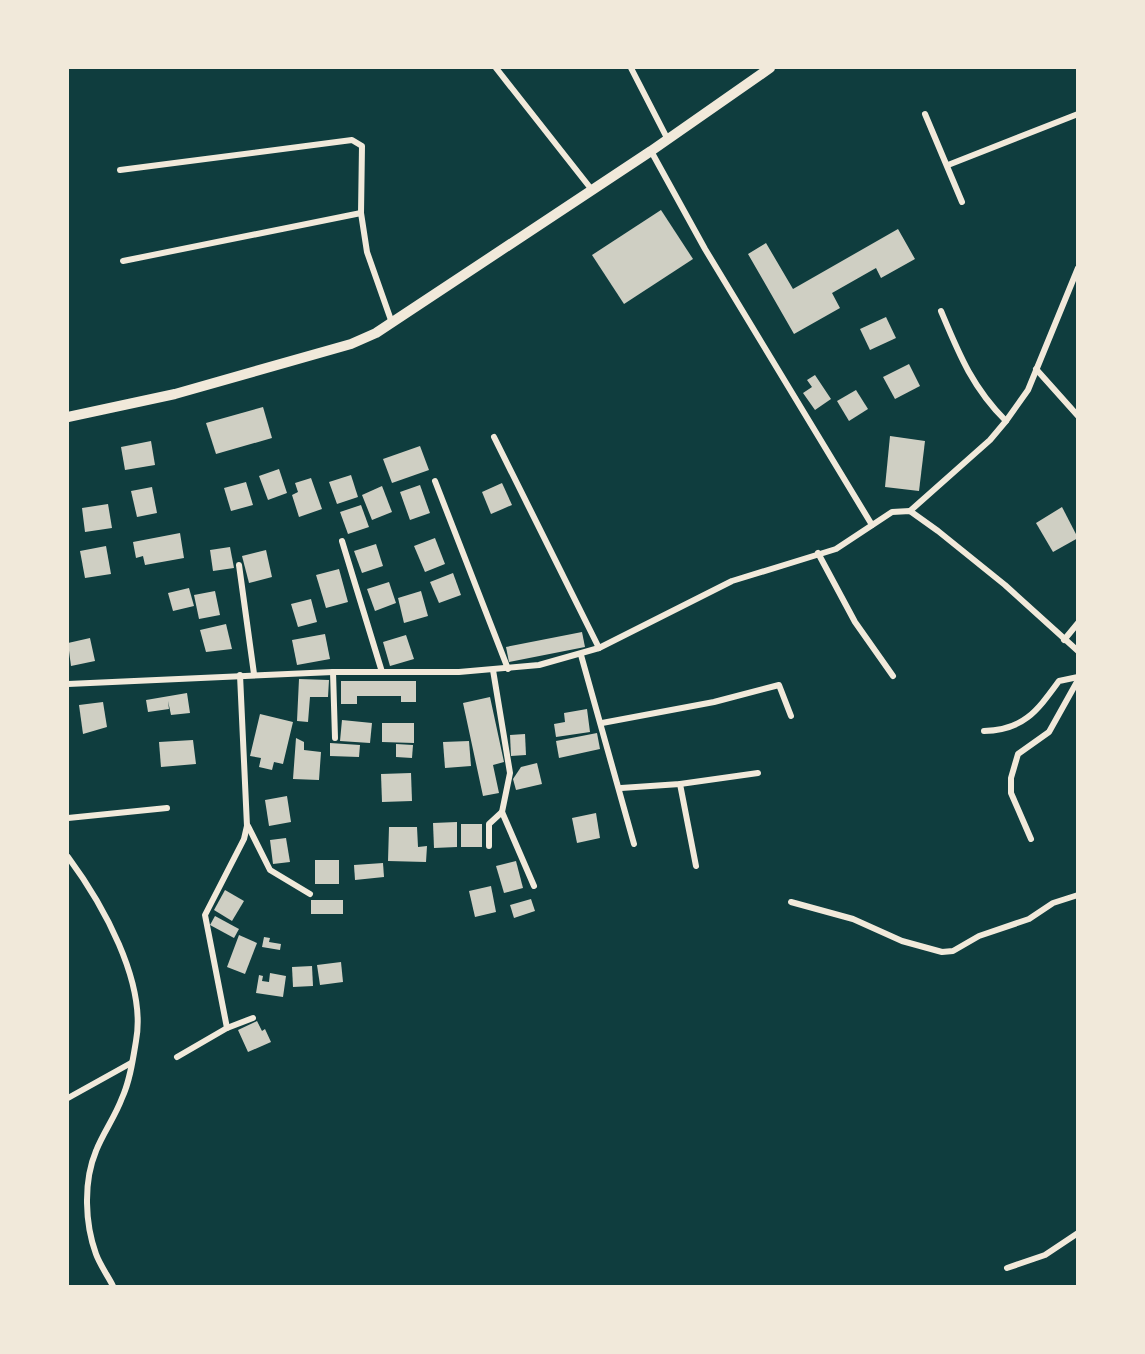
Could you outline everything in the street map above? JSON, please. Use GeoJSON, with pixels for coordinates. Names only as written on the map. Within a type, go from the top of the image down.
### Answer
{"type":"FeatureCollection","features":[{"type":"Feature","properties":{"kind":"main road"},"geometry":{"type":"LineString","coordinates":[[68,417],[175,394],[351,344],[392,323],[651,151],[756,71],[770,68]]}},
{"type":"Feature","properties":{"kind":"street"},"geometry":{"type":"LineString","coordinates":[[496,68],[592,190]]}},
{"type":"Feature","properties":{"kind":"street"},"geometry":{"type":"LineString","coordinates":[[632,68],[667,138]]}},
{"type":"Feature","properties":{"kind":"street"},"geometry":{"type":"LineString","coordinates":[[925,114],[962,201]]}},
{"type":"Feature","properties":{"kind":"street"},"geometry":{"type":"LineString","coordinates":[[948,165],[1077,114]]}},
{"type":"Feature","properties":{"kind":"street"},"geometry":{"type":"LineString","coordinates":[[120,170],[352,140],[362,146],[361,213],[368,252],[392,323]]}},
{"type":"Feature","properties":{"kind":"street"},"geometry":{"type":"LineString","coordinates":[[651,151],[705,249],[872,525]]}},
{"type":"Feature","properties":{"kind":"street"},"geometry":{"type":"LineString","coordinates":[[123,261],[361,213]]}},
{"type":"Feature","properties":{"kind":"street"},"geometry":{"type":"LineString","coordinates":[[68,684],[254,674],[508,669],[581,655],[599,648],[732,581],[836,549],[892,512],[910,511],[990,440],[1028,390],[1077,268]]}},
{"type":"Feature","properties":{"kind":"street"},"geometry":{"type":"LineString","coordinates":[[941,311],[969,375],[985,400],[1006,421]]}},
{"type":"Feature","properties":{"kind":"street"},"geometry":{"type":"LineString","coordinates":[[1036,369],[1077,416]]}},
{"type":"Feature","properties":{"kind":"street"},"geometry":{"type":"LineString","coordinates":[[494,437],[599,648]]}},
{"type":"Feature","properties":{"kind":"street"},"geometry":{"type":"LineString","coordinates":[[435,481],[508,669]]}},
{"type":"Feature","properties":{"kind":"street"},"geometry":{"type":"LineString","coordinates":[[910,511],[1005,585],[1077,651]]}},
{"type":"Feature","properties":{"kind":"street"},"geometry":{"type":"LineString","coordinates":[[342,541],[381,672]]}},
{"type":"Feature","properties":{"kind":"street"},"geometry":{"type":"LineString","coordinates":[[818,553],[855,622],[893,676]]}},
{"type":"Feature","properties":{"kind":"street"},"geometry":{"type":"LineString","coordinates":[[239,564],[254,674]]}},
{"type":"Feature","properties":{"kind":"street"},"geometry":{"type":"LineString","coordinates":[[1064,640],[1077,623]]}},
{"type":"Feature","properties":{"kind":"street"},"geometry":{"type":"LineString","coordinates":[[581,655],[621,788],[634,844]]}},
{"type":"Feature","properties":{"kind":"street"},"geometry":{"type":"LineString","coordinates":[[492,670],[510,773],[502,812],[534,886]]}},
{"type":"Feature","properties":{"kind":"street"},"geometry":{"type":"LineString","coordinates":[[333,672],[335,738]]}},
{"type":"Feature","properties":{"kind":"street"},"geometry":{"type":"LineString","coordinates":[[227,1028],[205,915],[244,839],[248,826],[240,675]]}},
{"type":"Feature","properties":{"kind":"street"},"geometry":{"type":"LineString","coordinates":[[984,731],[1006,731],[1023,721],[1044,702],[1059,681],[1077,679]]}},
{"type":"Feature","properties":{"kind":"street"},"geometry":{"type":"LineString","coordinates":[[1031,839],[1011,793],[1011,778],[1018,754],[1049,732],[1077,679]]}},
{"type":"Feature","properties":{"kind":"street"},"geometry":{"type":"LineString","coordinates":[[602,723],[714,702],[779,685],[791,716]]}},
{"type":"Feature","properties":{"kind":"street"},"geometry":{"type":"LineString","coordinates":[[621,788],[680,784],[758,773]]}},
{"type":"Feature","properties":{"kind":"street"},"geometry":{"type":"LineString","coordinates":[[680,784],[696,866]]}},
{"type":"Feature","properties":{"kind":"street"},"geometry":{"type":"LineString","coordinates":[[68,818],[167,808]]}},
{"type":"Feature","properties":{"kind":"street"},"geometry":{"type":"LineString","coordinates":[[489,846],[489,824],[502,812]]}},
{"type":"Feature","properties":{"kind":"street"},"geometry":{"type":"LineString","coordinates":[[248,826],[270,870],[310,894]]}},
{"type":"Feature","properties":{"kind":"street"},"geometry":{"type":"LineString","coordinates":[[68,858],[91,890],[115,932],[136,1009],[137,1039],[123,1098],[95,1154],[89,1182],[88,1221],[96,1255],[113,1287]]}},
{"type":"Feature","properties":{"kind":"street"},"geometry":{"type":"LineString","coordinates":[[791,902],[853,919],[902,941],[942,952],[953,951],[979,936],[1029,919],[1053,903],[1077,896]]}},
{"type":"Feature","properties":{"kind":"street"},"geometry":{"type":"LineString","coordinates":[[177,1057],[227,1028],[253,1018]]}},
{"type":"Feature","properties":{"kind":"street"},"geometry":{"type":"LineString","coordinates":[[68,1098],[131,1063]]}},
{"type":"Feature","properties":{"kind":"street"},"geometry":{"type":"LineString","coordinates":[[1008,1268],[1045,1255],[1077,1233]]}},
{"type":"Feature","properties":{"kind":"building"},"geometry":{"type":"Polygon","coordinates":[[[661,210],[693,259],[624,304],[592,255],[661,210]]]}},
{"type":"Feature","properties":{"kind":"building"},"geometry":{"type":"Polygon","coordinates":[[[898,229],[915,259],[881,278],[876,268],[832,293],[840,308],[794,334],[748,254],[766,243],[793,289],[898,229]]]}},
{"type":"Feature","properties":{"kind":"building"},"geometry":{"type":"Polygon","coordinates":[[[886,317],[896,338],[870,350],[860,329],[886,317]]]}},
{"type":"Feature","properties":{"kind":"building"},"geometry":{"type":"Polygon","coordinates":[[[909,364],[920,386],[895,399],[883,377],[909,364]]]}},
{"type":"Feature","properties":{"kind":"building"},"geometry":{"type":"Polygon","coordinates":[[[815,375],[831,399],[815,410],[803,393],[812,387],[807,380],[815,375]]]}},
{"type":"Feature","properties":{"kind":"building"},"geometry":{"type":"Polygon","coordinates":[[[856,390],[868,409],[849,421],[837,401],[856,390]]]}},
{"type":"Feature","properties":{"kind":"building"},"geometry":{"type":"Polygon","coordinates":[[[263,407],[272,438],[216,454],[206,423],[263,407]]]}},
{"type":"Feature","properties":{"kind":"building"},"geometry":{"type":"Polygon","coordinates":[[[890,436],[925,441],[919,491],[885,487],[890,436]]]}},
{"type":"Feature","properties":{"kind":"building"},"geometry":{"type":"Polygon","coordinates":[[[151,441],[155,465],[125,470],[121,447],[151,441]]]}},
{"type":"Feature","properties":{"kind":"building"},"geometry":{"type":"Polygon","coordinates":[[[420,446],[429,470],[392,483],[383,459],[420,446]]]}},
{"type":"Feature","properties":{"kind":"building"},"geometry":{"type":"Polygon","coordinates":[[[279,469],[287,493],[268,500],[259,476],[279,469]]]}},
{"type":"Feature","properties":{"kind":"building"},"geometry":{"type":"Polygon","coordinates":[[[351,475],[358,497],[337,504],[329,482],[351,475]]]}},
{"type":"Feature","properties":{"kind":"building"},"geometry":{"type":"Polygon","coordinates":[[[311,478],[322,509],[299,517],[292,495],[298,492],[295,483],[311,478]]]}},
{"type":"Feature","properties":{"kind":"building"},"geometry":{"type":"Polygon","coordinates":[[[246,482],[253,505],[231,511],[224,488],[246,482]]]}},
{"type":"Feature","properties":{"kind":"building"},"geometry":{"type":"Polygon","coordinates":[[[502,483],[512,505],[491,514],[482,492],[502,483]]]}},
{"type":"Feature","properties":{"kind":"building"},"geometry":{"type":"Polygon","coordinates":[[[420,485],[430,513],[410,520],[400,492],[420,485]]]}},
{"type":"Feature","properties":{"kind":"building"},"geometry":{"type":"Polygon","coordinates":[[[382,486],[392,512],[372,520],[362,495],[382,486]]]}},
{"type":"Feature","properties":{"kind":"building"},"geometry":{"type":"Polygon","coordinates":[[[152,487],[157,513],[137,517],[131,491],[152,487]]]}},
{"type":"Feature","properties":{"kind":"building"},"geometry":{"type":"Polygon","coordinates":[[[108,504],[112,528],[85,532],[82,508],[108,504]]]}},
{"type":"Feature","properties":{"kind":"building"},"geometry":{"type":"Polygon","coordinates":[[[361,505],[369,527],[348,534],[340,512],[361,505]]]}},
{"type":"Feature","properties":{"kind":"building"},"geometry":{"type":"Polygon","coordinates":[[[1062,507],[1078,538],[1053,552],[1036,523],[1062,507]]]}},
{"type":"Feature","properties":{"kind":"building"},"geometry":{"type":"Polygon","coordinates":[[[180,533],[184,558],[145,565],[143,556],[136,558],[133,542],[180,533]]]}},
{"type":"Feature","properties":{"kind":"building"},"geometry":{"type":"Polygon","coordinates":[[[435,538],[445,564],[425,572],[414,546],[435,538]]]}},
{"type":"Feature","properties":{"kind":"building"},"geometry":{"type":"Polygon","coordinates":[[[376,544],[383,566],[362,573],[354,551],[376,544]]]}},
{"type":"Feature","properties":{"kind":"building"},"geometry":{"type":"Polygon","coordinates":[[[106,546],[111,574],[85,578],[80,551],[106,546]]]}},
{"type":"Feature","properties":{"kind":"building"},"geometry":{"type":"Polygon","coordinates":[[[230,547],[234,568],[213,571],[210,550],[230,547]]]}},
{"type":"Feature","properties":{"kind":"building"},"geometry":{"type":"Polygon","coordinates":[[[266,550],[272,577],[249,583],[242,556],[266,550]]]}},
{"type":"Feature","properties":{"kind":"building"},"geometry":{"type":"Polygon","coordinates":[[[339,569],[348,602],[326,608],[316,575],[339,569]]]}},
{"type":"Feature","properties":{"kind":"building"},"geometry":{"type":"Polygon","coordinates":[[[453,573],[461,595],[439,603],[430,582],[453,573]]]}},
{"type":"Feature","properties":{"kind":"building"},"geometry":{"type":"Polygon","coordinates":[[[389,582],[396,603],[375,611],[367,589],[389,582]]]}},
{"type":"Feature","properties":{"kind":"building"},"geometry":{"type":"Polygon","coordinates":[[[189,588],[194,606],[173,611],[168,593],[189,588]]]}},
{"type":"Feature","properties":{"kind":"building"},"geometry":{"type":"Polygon","coordinates":[[[215,591],[220,615],[199,619],[194,595],[215,591]]]}},
{"type":"Feature","properties":{"kind":"building"},"geometry":{"type":"Polygon","coordinates":[[[421,591],[428,616],[404,623],[398,598],[421,591]]]}},
{"type":"Feature","properties":{"kind":"building"},"geometry":{"type":"Polygon","coordinates":[[[311,599],[317,622],[298,627],[291,604],[311,599]]]}},
{"type":"Feature","properties":{"kind":"building"},"geometry":{"type":"Polygon","coordinates":[[[226,624],[232,649],[206,652],[200,630],[226,624]]]}},
{"type":"Feature","properties":{"kind":"building"},"geometry":{"type":"Polygon","coordinates":[[[582,632],[585,647],[509,662],[506,647],[582,632]]]}},
{"type":"Feature","properties":{"kind":"building"},"geometry":{"type":"Polygon","coordinates":[[[325,634],[330,659],[297,665],[292,640],[325,634]]]}},
{"type":"Feature","properties":{"kind":"building"},"geometry":{"type":"Polygon","coordinates":[[[406,635],[414,659],[390,666],[383,642],[406,635]]]}},
{"type":"Feature","properties":{"kind":"building"},"geometry":{"type":"Polygon","coordinates":[[[90,638],[95,661],[71,666],[68,643],[90,638]]]}},
{"type":"Feature","properties":{"kind":"building"},"geometry":{"type":"Polygon","coordinates":[[[299,679],[329,680],[328,697],[310,697],[308,722],[297,721],[299,679]]]}},
{"type":"Feature","properties":{"kind":"building"},"geometry":{"type":"Polygon","coordinates":[[[341,681],[416,681],[416,702],[401,702],[401,696],[357,696],[357,704],[341,704],[341,681]]]}},
{"type":"Feature","properties":{"kind":"building"},"geometry":{"type":"Polygon","coordinates":[[[187,693],[190,713],[171,715],[168,701],[169,709],[148,712],[146,700],[187,693]]]}},
{"type":"Feature","properties":{"kind":"building"},"geometry":{"type":"Polygon","coordinates":[[[490,697],[504,762],[493,765],[499,793],[483,796],[463,703],[490,697]]]}},
{"type":"Feature","properties":{"kind":"building"},"geometry":{"type":"Polygon","coordinates":[[[103,702],[107,727],[83,734],[79,705],[103,702]]]}},
{"type":"Feature","properties":{"kind":"building"},"geometry":{"type":"Polygon","coordinates":[[[587,709],[590,732],[556,737],[554,724],[565,722],[564,713],[587,709]]]}},
{"type":"Feature","properties":{"kind":"building"},"geometry":{"type":"Polygon","coordinates":[[[260,714],[293,722],[283,764],[274,762],[272,770],[259,767],[261,758],[250,756],[260,714]]]}},
{"type":"Feature","properties":{"kind":"building"},"geometry":{"type":"Polygon","coordinates":[[[342,720],[372,723],[370,743],[340,741],[342,720]]]}},
{"type":"Feature","properties":{"kind":"building"},"geometry":{"type":"Polygon","coordinates":[[[382,723],[414,723],[414,743],[382,742],[382,723]]]}},
{"type":"Feature","properties":{"kind":"building"},"geometry":{"type":"Polygon","coordinates":[[[597,733],[600,749],[559,758],[556,741],[597,733]]]}},
{"type":"Feature","properties":{"kind":"building"},"geometry":{"type":"Polygon","coordinates":[[[525,734],[526,755],[511,756],[510,735],[525,734]]]}},
{"type":"Feature","properties":{"kind":"building"},"geometry":{"type":"Polygon","coordinates":[[[296,738],[304,742],[304,750],[321,752],[319,780],[293,779],[296,738]]]}},
{"type":"Feature","properties":{"kind":"building"},"geometry":{"type":"Polygon","coordinates":[[[193,740],[196,764],[161,767],[159,742],[193,740]]]}},
{"type":"Feature","properties":{"kind":"building"},"geometry":{"type":"Polygon","coordinates":[[[469,741],[471,766],[445,768],[443,742],[469,741]]]}},
{"type":"Feature","properties":{"kind":"building"},"geometry":{"type":"Polygon","coordinates":[[[330,743],[360,745],[359,757],[330,756],[330,743]]]}},
{"type":"Feature","properties":{"kind":"building"},"geometry":{"type":"Polygon","coordinates":[[[396,744],[413,745],[412,758],[396,757],[396,744]]]}},
{"type":"Feature","properties":{"kind":"building"},"geometry":{"type":"Polygon","coordinates":[[[537,763],[542,784],[516,790],[513,779],[521,767],[537,763]]]}},
{"type":"Feature","properties":{"kind":"building"},"geometry":{"type":"Polygon","coordinates":[[[411,773],[412,801],[382,802],[381,774],[411,773]]]}},
{"type":"Feature","properties":{"kind":"building"},"geometry":{"type":"Polygon","coordinates":[[[287,796],[291,822],[269,826],[265,800],[287,796]]]}},
{"type":"Feature","properties":{"kind":"building"},"geometry":{"type":"Polygon","coordinates":[[[596,813],[600,838],[577,843],[572,818],[596,813]]]}},
{"type":"Feature","properties":{"kind":"building"},"geometry":{"type":"Polygon","coordinates":[[[457,822],[457,847],[434,848],[433,823],[457,822]]]}},
{"type":"Feature","properties":{"kind":"building"},"geometry":{"type":"Polygon","coordinates":[[[461,824],[482,824],[482,847],[461,847],[461,824]]]}},
{"type":"Feature","properties":{"kind":"building"},"geometry":{"type":"Polygon","coordinates":[[[389,827],[417,827],[418,847],[427,846],[426,862],[388,861],[389,827]]]}},
{"type":"Feature","properties":{"kind":"building"},"geometry":{"type":"Polygon","coordinates":[[[286,838],[290,862],[273,864],[270,840],[286,838]]]}},
{"type":"Feature","properties":{"kind":"building"},"geometry":{"type":"Polygon","coordinates":[[[315,860],[339,860],[339,884],[315,884],[315,860]]]}},
{"type":"Feature","properties":{"kind":"building"},"geometry":{"type":"Polygon","coordinates":[[[516,861],[523,888],[504,893],[496,866],[516,861]]]}},
{"type":"Feature","properties":{"kind":"building"},"geometry":{"type":"Polygon","coordinates":[[[383,863],[384,877],[355,880],[354,865],[383,863]]]}},
{"type":"Feature","properties":{"kind":"building"},"geometry":{"type":"Polygon","coordinates":[[[491,886],[496,912],[475,917],[469,891],[491,886]]]}},
{"type":"Feature","properties":{"kind":"building"},"geometry":{"type":"Polygon","coordinates":[[[225,890],[244,901],[232,921],[214,910],[225,890]]]}},
{"type":"Feature","properties":{"kind":"building"},"geometry":{"type":"Polygon","coordinates":[[[531,899],[535,911],[514,918],[510,905],[531,899]]]}},
{"type":"Feature","properties":{"kind":"building"},"geometry":{"type":"Polygon","coordinates":[[[311,900],[343,900],[343,914],[311,914],[311,900]]]}},
{"type":"Feature","properties":{"kind":"building"},"geometry":{"type":"Polygon","coordinates":[[[215,916],[239,929],[234,938],[210,925],[215,916]]]}},
{"type":"Feature","properties":{"kind":"building"},"geometry":{"type":"Polygon","coordinates":[[[239,935],[257,943],[245,974],[227,967],[239,935]]]}},
{"type":"Feature","properties":{"kind":"building"},"geometry":{"type":"Polygon","coordinates":[[[264,937],[270,938],[269,942],[281,944],[280,950],[262,947],[264,937]]]}},
{"type":"Feature","properties":{"kind":"building"},"geometry":{"type":"Polygon","coordinates":[[[341,962],[343,982],[320,985],[317,965],[341,962]]]}},
{"type":"Feature","properties":{"kind":"building"},"geometry":{"type":"Polygon","coordinates":[[[312,966],[313,986],[293,987],[292,967],[312,966]]]}},
{"type":"Feature","properties":{"kind":"building"},"geometry":{"type":"Polygon","coordinates":[[[270,973],[286,976],[283,997],[256,993],[259,975],[263,976],[262,981],[269,982],[270,973]]]}},
{"type":"Feature","properties":{"kind":"building"},"geometry":{"type":"Polygon","coordinates":[[[257,1021],[262,1031],[265,1029],[271,1042],[248,1052],[238,1030],[257,1021]]]}}]}
